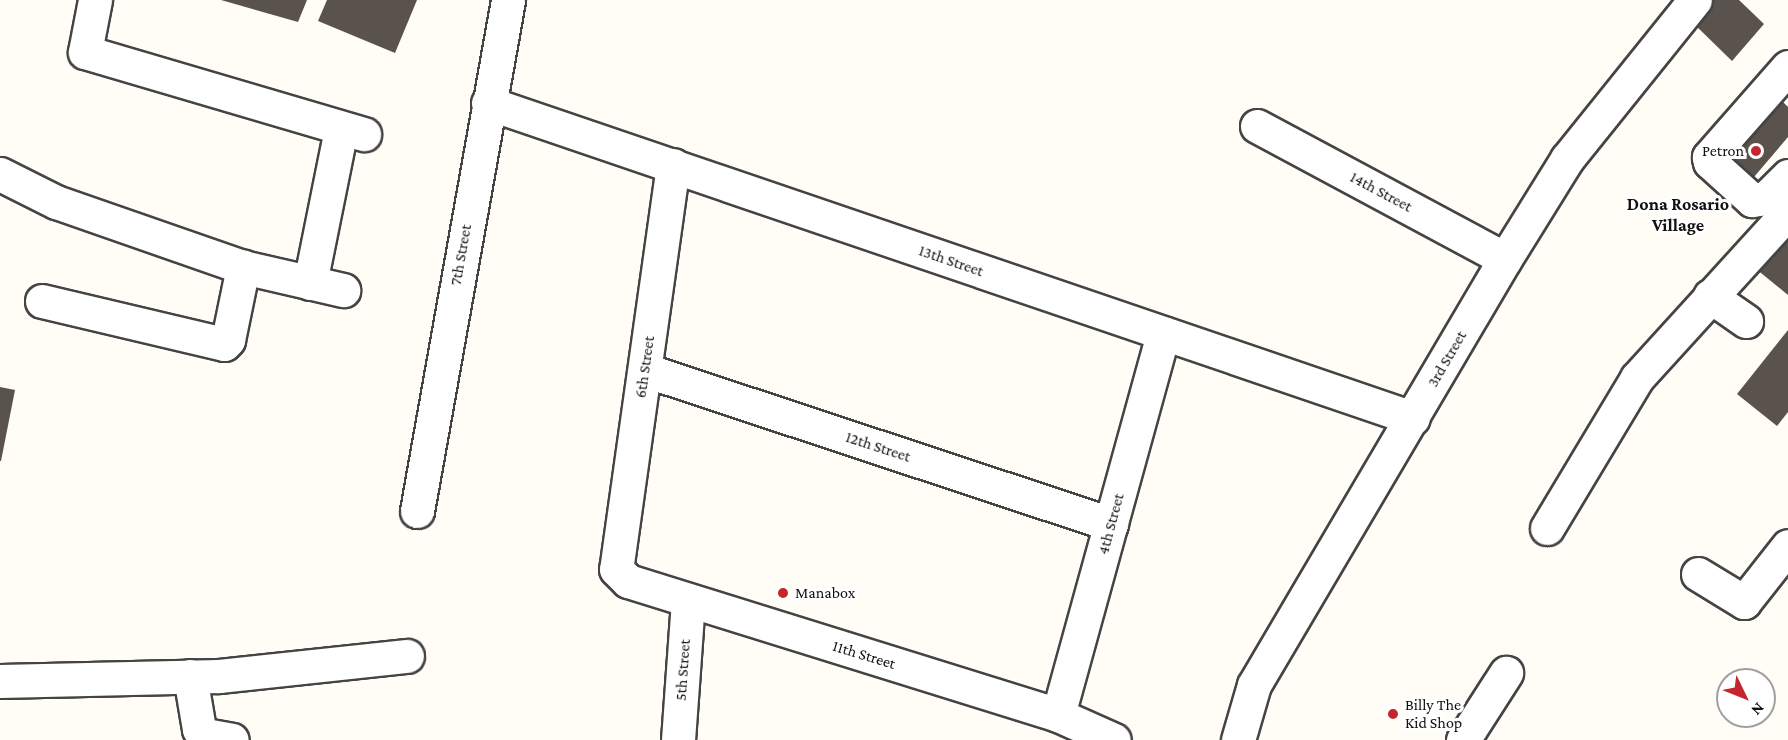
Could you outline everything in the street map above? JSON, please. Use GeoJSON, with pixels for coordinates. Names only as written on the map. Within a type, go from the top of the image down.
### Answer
{"type":"FeatureCollection","features":[{"type":"Feature","properties":{"kind":"street"},"geometry":{"type":"LineString","coordinates":[[96,0],[85,52],[352,132],[310,283]]}},
{"type":"Feature","properties":{"kind":"street","name":"7th Street"},"geometry":{"type":"LineString","coordinates":[[417,511],[508,0]]}},
{"type":"Feature","properties":{"kind":"street","name":"3rd Street"},"geometry":{"type":"LineString","coordinates":[[1238,740],[1254,685],[1505,259],[1567,159],[1695,0]]}},
{"type":"Feature","properties":{"kind":"street"},"geometry":{"type":"LineString","coordinates":[[1788,67],[1709,157],[1710,162],[1752,200],[1766,198],[1788,176]]}},
{"type":"Feature","properties":{"kind":"street","name":"13th Street"},"geometry":{"type":"LineString","coordinates":[[488,103],[1413,418]]}},
{"type":"Feature","properties":{"kind":"street","name":"14th Street"},"geometry":{"type":"LineString","coordinates":[[1257,126],[1505,259]]}},
{"type":"Feature","properties":{"kind":"street","name":"6th Street"},"geometry":{"type":"LineString","coordinates":[[616,569],[673,165]]}},
{"type":"Feature","properties":{"kind":"street"},"geometry":{"type":"LineString","coordinates":[[0,174],[56,202],[243,267],[343,290]]}},
{"type":"Feature","properties":{"kind":"street"},"geometry":{"type":"LineString","coordinates":[[1546,528],[1637,378],[1788,212]]}},
{"type":"Feature","properties":{"kind":"street"},"geometry":{"type":"LineString","coordinates":[[42,301],[224,344],[228,340],[243,267]]}},
{"type":"Feature","properties":{"kind":"street"},"geometry":{"type":"LineString","coordinates":[[1710,296],[1746,321]]}},
{"type":"Feature","properties":{"kind":"street","name":"4th Street"},"geometry":{"type":"LineString","coordinates":[[1058,715],[1163,333]]}},
{"type":"Feature","properties":{"kind":"street","name":"12th Street"},"geometry":{"type":"LineString","coordinates":[[645,370],[1111,524]]}},
{"type":"Feature","properties":{"kind":"street"},"geometry":{"type":"LineString","coordinates":[[1698,574],[1744,603],[1788,546]]}},
{"type":"Feature","properties":{"kind":"street","name":"11th Street"},"geometry":{"type":"LineString","coordinates":[[616,569],[628,581],[1058,715],[1114,740]]}},
{"type":"Feature","properties":{"kind":"street","name":"5th Street"},"geometry":{"type":"LineString","coordinates":[[678,740],[688,600]]}},
{"type":"Feature","properties":{"kind":"street"},"geometry":{"type":"LineString","coordinates":[[0,681],[219,676],[407,656]]}},
{"type":"Feature","properties":{"kind":"street"},"geometry":{"type":"LineString","coordinates":[[1463,740],[1506,673]]}},
{"type":"Feature","properties":{"kind":"street"},"geometry":{"type":"LineString","coordinates":[[190,676],[199,729],[205,735],[232,740]]}},
{"type":"Feature","properties":{"kind":"building"},"geometry":{"type":"Polygon","coordinates":[[[221,0],[307,0],[298,22],[221,0]]]}},
{"type":"Feature","properties":{"kind":"building"},"geometry":{"type":"Polygon","coordinates":[[[327,0],[417,0],[395,53],[318,21],[327,0]]]}},
{"type":"Feature","properties":{"kind":"building"},"geometry":{"type":"Polygon","coordinates":[[[1707,0],[1739,0],[1764,24],[1732,61],[1691,21],[1707,0]]]}},
{"type":"Feature","properties":{"kind":"building","name":"Petron"},"geometry":{"type":"Polygon","coordinates":[[[1781,100],[1788,107],[1788,137],[1748,184],[1725,164],[1781,100]]]}},
{"type":"Feature","properties":{"kind":"building"},"geometry":{"type":"Polygon","coordinates":[[[1788,221],[1788,295],[1750,264],[1788,221]]]}},
{"type":"Feature","properties":{"kind":"building"},"geometry":{"type":"Polygon","coordinates":[[[1788,330],[1788,412],[1777,426],[1737,394],[1788,330]]]}},
{"type":"Feature","properties":{"kind":"building"},"geometry":{"type":"Polygon","coordinates":[[[0,387],[15,390],[1,461],[0,461],[0,387]]]}},
{"type":"Feature","properties":{"kind":"place","name":"Petron"},"geometry":{"type":"Point","coordinates":[1756,151]}},
{"type":"Feature","properties":{"kind":"place","name":"Manabox"},"geometry":{"type":"Point","coordinates":[783,593]}},
{"type":"Feature","properties":{"kind":"place","name":"Billy The Kid Shop"},"geometry":{"type":"Point","coordinates":[1393,714]}},
{"type":"Feature","properties":{"kind":"district","name":"Dona Rosario Village"},"geometry":{"type":"Point","coordinates":[1678,215]}}]}
